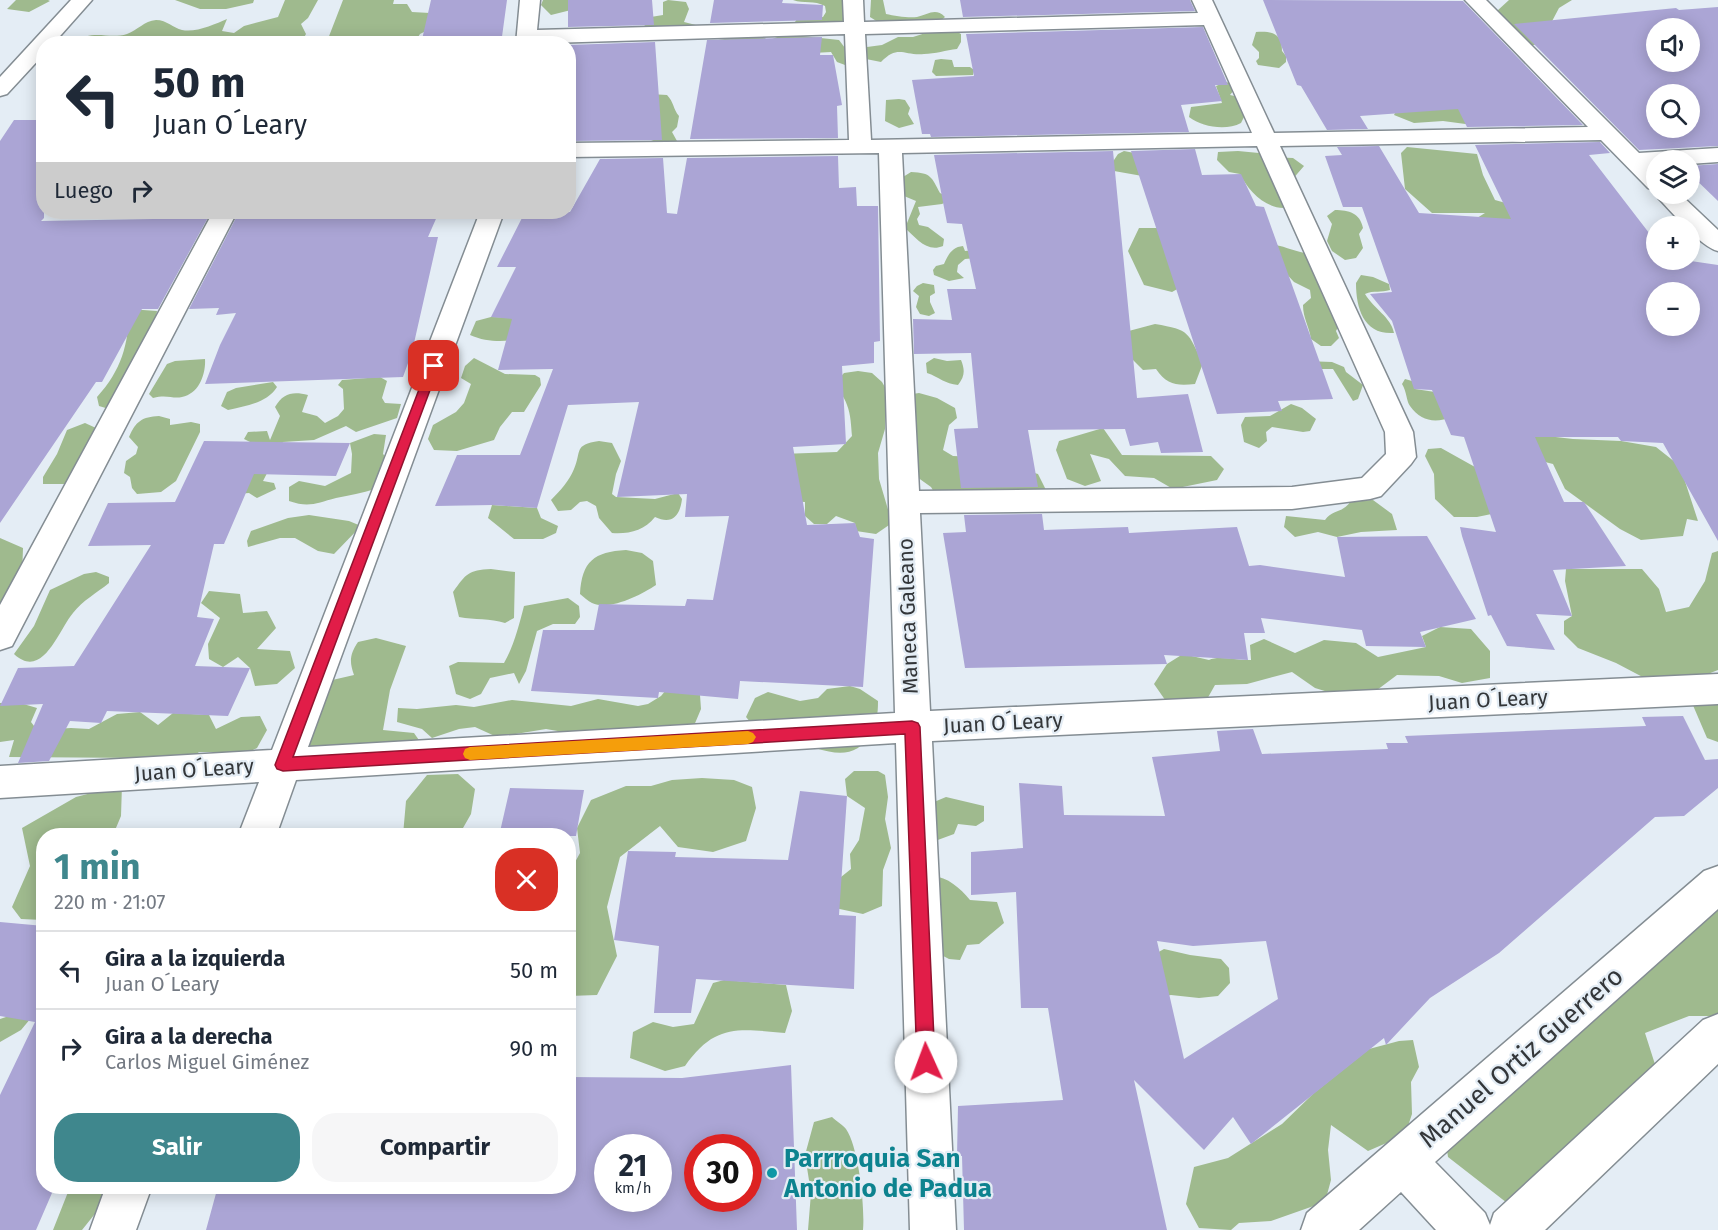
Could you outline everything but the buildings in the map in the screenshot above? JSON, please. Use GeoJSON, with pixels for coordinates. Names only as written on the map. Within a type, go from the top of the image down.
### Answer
{"type":"FeatureCollection","features":[{"type":"Feature","properties":{"kind":"street"},"geometry":{"type":"LineString","coordinates":[[50,36],[82,0]]}},
{"type":"Feature","properties":{"kind":"street"},"geometry":{"type":"LineString","coordinates":[[527,36],[530,0]]}},
{"type":"Feature","properties":{"kind":"street","name":"Maneca Galeano"},"geometry":{"type":"LineString","coordinates":[[853,0],[855,28],[875,147],[904,502],[933,1230]]}},
{"type":"Feature","properties":{"kind":"street"},"geometry":{"type":"LineString","coordinates":[[1475,0],[1646,173]]}},
{"type":"Feature","properties":{"kind":"street"},"geometry":{"type":"LineString","coordinates":[[576,38],[855,28],[1206,9],[1400,432],[1401,457],[1370,488],[1292,498],[904,502]]}},
{"type":"Feature","properties":{"kind":"street"},"geometry":{"type":"LineString","coordinates":[[0,90],[36,52]]}},
{"type":"Feature","properties":{"kind":"street"},"geometry":{"type":"LineString","coordinates":[[0,57],[32,56]]}},
{"type":"Feature","properties":{"kind":"street"},"geometry":{"type":"LineString","coordinates":[[576,150],[875,147],[1606,133]]}},
{"type":"Feature","properties":{"kind":"street"},"geometry":{"type":"LineString","coordinates":[[1633,160],[1718,155]]}},
{"type":"Feature","properties":{"kind":"street"},"geometry":{"type":"LineString","coordinates":[[1677,204],[1718,244]]}},
{"type":"Feature","properties":{"kind":"street"},"geometry":{"type":"LineString","coordinates":[[0,636],[221,219]]}},
{"type":"Feature","properties":{"kind":"street"},"geometry":{"type":"LineString","coordinates":[[260,828],[489,219]]}},
{"type":"Feature","properties":{"kind":"street","name":"Juan O´Leary"},"geometry":{"type":"LineString","coordinates":[[0,782],[912,727],[1718,689]]}},
{"type":"Feature","properties":{"kind":"street","name":"Manuel Ortiz Guerrero"},"geometry":{"type":"LineString","coordinates":[[1324,1230],[1718,884]]}},
{"type":"Feature","properties":{"kind":"street"},"geometry":{"type":"LineString","coordinates":[[1511,1230],[1718,1035]]}},
{"type":"Feature","properties":{"kind":"street"},"geometry":{"type":"LineString","coordinates":[[1403,1161],[1468,1230]]}},
{"type":"Feature","properties":{"kind":"street"},"geometry":{"type":"LineString","coordinates":[[113,1230],[126,1194]]}},
{"type":"Feature","properties":{"kind":"green space"},"geometry":{"type":"Polygon","coordinates":[[[16,0],[50,1],[29,12],[7,9],[16,0]]]}},
{"type":"Feature","properties":{"kind":"green space"},"geometry":{"type":"Polygon","coordinates":[[[175,0],[254,0],[253,3],[226,9],[200,9],[175,0]]]}},
{"type":"Feature","properties":{"kind":"green space"},"geometry":{"type":"Polygon","coordinates":[[[285,0],[318,0],[308,18],[301,24],[305,36],[88,36],[127,34],[156,20],[187,31],[205,28],[227,19],[222,31],[234,33],[244,26],[278,17],[285,0]]]}},
{"type":"Feature","properties":{"kind":"green space"},"geometry":{"type":"Polygon","coordinates":[[[343,0],[394,0],[393,4],[407,4],[412,12],[430,13],[428,30],[419,36],[329,36],[343,0]]]}},
{"type":"Feature","properties":{"kind":"green space"},"geometry":{"type":"Polygon","coordinates":[[[543,0],[571,0],[571,10],[551,15],[541,5],[543,0]]]}},
{"type":"Feature","properties":{"kind":"green space"},"geometry":{"type":"Polygon","coordinates":[[[668,0],[686,2],[689,9],[684,22],[696,25],[695,29],[644,25],[649,18],[663,15],[663,2],[668,0]]]}},
{"type":"Feature","properties":{"kind":"green space"},"geometry":{"type":"Polygon","coordinates":[[[793,0],[843,0],[844,22],[801,27],[795,22],[797,19],[823,17],[826,12],[825,6],[793,0]]]}},
{"type":"Feature","properties":{"kind":"green space"},"geometry":{"type":"Polygon","coordinates":[[[871,0],[883,0],[886,14],[917,17],[938,12],[945,17],[940,21],[878,22],[870,17],[871,0]]]}},
{"type":"Feature","properties":{"kind":"green space"},"geometry":{"type":"Polygon","coordinates":[[[1509,0],[1572,0],[1559,8],[1540,44],[1527,46],[1497,11],[1509,0]]]}},
{"type":"Feature","properties":{"kind":"green space"},"geometry":{"type":"Polygon","coordinates":[[[952,29],[961,34],[961,42],[957,49],[928,54],[897,52],[892,53],[881,62],[866,59],[867,47],[882,45],[898,37],[913,37],[935,30],[952,29]]]}},
{"type":"Feature","properties":{"kind":"green space"},"geometry":{"type":"Polygon","coordinates":[[[1256,32],[1275,34],[1280,40],[1286,62],[1279,68],[1258,65],[1256,61],[1259,58],[1259,52],[1252,45],[1256,32]]]}},
{"type":"Feature","properties":{"kind":"green space"},"geometry":{"type":"Polygon","coordinates":[[[735,33],[765,38],[768,41],[784,34],[839,40],[845,48],[848,62],[845,65],[837,62],[831,52],[813,53],[718,39],[725,34],[735,33]]]}},
{"type":"Feature","properties":{"kind":"green space"},"geometry":{"type":"Polygon","coordinates":[[[935,60],[952,60],[954,67],[970,67],[974,70],[973,75],[936,76],[932,72],[935,60]]]}},
{"type":"Feature","properties":{"kind":"green space"},"geometry":{"type":"Polygon","coordinates":[[[1226,82],[1238,85],[1230,95],[1239,97],[1245,115],[1241,123],[1228,127],[1214,127],[1189,117],[1191,107],[1222,103],[1216,86],[1226,82]]]}},
{"type":"Feature","properties":{"kind":"green space"},"geometry":{"type":"Polygon","coordinates":[[[650,94],[667,95],[671,100],[679,116],[677,127],[672,132],[677,141],[663,145],[651,140],[650,94]]]}},
{"type":"Feature","properties":{"kind":"green space"},"geometry":{"type":"Polygon","coordinates":[[[886,100],[905,100],[910,108],[908,114],[914,124],[899,128],[885,121],[886,100]]]}},
{"type":"Feature","properties":{"kind":"green space"},"geometry":{"type":"Polygon","coordinates":[[[1406,108],[1468,109],[1473,125],[1443,121],[1414,123],[1394,115],[1396,111],[1406,108]]]}},
{"type":"Feature","properties":{"kind":"green space"},"geometry":{"type":"Polygon","coordinates":[[[1407,147],[1477,154],[1483,175],[1495,200],[1527,209],[1570,227],[1477,218],[1485,213],[1432,213],[1405,189],[1401,153],[1407,147]]]}},
{"type":"Feature","properties":{"kind":"green space"},"geometry":{"type":"Polygon","coordinates":[[[1124,151],[1150,156],[1148,177],[1114,171],[1110,166],[1118,154],[1124,151]]]}},
{"type":"Feature","properties":{"kind":"green space"},"geometry":{"type":"Polygon","coordinates":[[[1218,152],[1259,153],[1268,157],[1293,158],[1304,166],[1291,181],[1285,208],[1264,202],[1252,192],[1240,174],[1229,172],[1217,160],[1218,152]]]}},
{"type":"Feature","properties":{"kind":"green space"},"geometry":{"type":"Polygon","coordinates":[[[911,172],[927,175],[940,193],[948,197],[948,201],[942,204],[918,207],[919,225],[928,227],[944,239],[943,246],[932,248],[927,246],[905,228],[916,201],[904,196],[903,177],[911,172]]]}},
{"type":"Feature","properties":{"kind":"green space"},"geometry":{"type":"Polygon","coordinates":[[[1335,210],[1353,213],[1362,223],[1363,228],[1359,234],[1363,248],[1356,258],[1345,260],[1332,251],[1327,241],[1332,224],[1327,216],[1335,210]]]}},
{"type":"Feature","properties":{"kind":"green space"},"geometry":{"type":"Polygon","coordinates":[[[1139,228],[1159,228],[1181,287],[1172,292],[1144,285],[1128,251],[1139,228]]]}},
{"type":"Feature","properties":{"kind":"green space"},"geometry":{"type":"Polygon","coordinates":[[[1269,244],[1305,253],[1339,325],[1336,331],[1339,338],[1331,346],[1321,346],[1311,339],[1303,305],[1311,298],[1310,290],[1294,282],[1281,268],[1269,244]]]}},
{"type":"Feature","properties":{"kind":"green space"},"geometry":{"type":"Polygon","coordinates":[[[963,246],[965,251],[976,250],[976,258],[965,259],[958,265],[957,272],[964,278],[949,281],[934,275],[933,270],[936,266],[944,264],[953,250],[963,246]]]}},
{"type":"Feature","properties":{"kind":"green space"},"geometry":{"type":"Polygon","coordinates":[[[1361,275],[1389,284],[1390,290],[1365,294],[1389,322],[1394,333],[1375,330],[1360,311],[1356,283],[1361,275]]]}},
{"type":"Feature","properties":{"kind":"green space"},"geometry":{"type":"Polygon","coordinates":[[[923,283],[934,285],[935,293],[930,296],[930,302],[935,313],[929,316],[920,314],[916,307],[919,296],[913,291],[923,283]]]}},
{"type":"Feature","properties":{"kind":"green space"},"geometry":{"type":"Polygon","coordinates":[[[129,309],[157,311],[156,318],[109,409],[99,406],[97,397],[112,377],[122,356],[129,309]]]}},
{"type":"Feature","properties":{"kind":"green space"},"geometry":{"type":"Polygon","coordinates":[[[491,317],[535,318],[531,338],[493,341],[470,335],[476,321],[491,317]]]}},
{"type":"Feature","properties":{"kind":"green space"},"geometry":{"type":"Polygon","coordinates":[[[1155,324],[1182,331],[1190,339],[1203,363],[1195,384],[1173,383],[1164,378],[1156,369],[1143,370],[1124,351],[1125,332],[1155,324]]]}},
{"type":"Feature","properties":{"kind":"green space"},"geometry":{"type":"Polygon","coordinates":[[[474,358],[505,374],[535,375],[540,378],[541,385],[524,412],[512,412],[500,427],[494,440],[457,451],[434,450],[428,439],[433,425],[456,412],[464,403],[471,384],[461,378],[465,366],[474,358]]]}},
{"type":"Feature","properties":{"kind":"green space"},"geometry":{"type":"Polygon","coordinates":[[[934,358],[947,361],[961,360],[964,373],[958,385],[927,373],[926,363],[934,358]]]}},
{"type":"Feature","properties":{"kind":"green space"},"geometry":{"type":"Polygon","coordinates":[[[205,359],[200,383],[193,392],[178,397],[153,398],[149,394],[167,364],[175,361],[205,359]]]}},
{"type":"Feature","properties":{"kind":"green space"},"geometry":{"type":"Polygon","coordinates":[[[1305,361],[1332,362],[1344,367],[1346,372],[1363,385],[1358,399],[1353,401],[1333,369],[1311,369],[1305,361]]]}},
{"type":"Feature","properties":{"kind":"green space"},"geometry":{"type":"Polygon","coordinates":[[[858,371],[872,373],[886,389],[885,429],[878,453],[879,479],[892,523],[876,534],[856,531],[855,523],[836,516],[827,524],[814,524],[805,516],[805,502],[787,501],[781,454],[837,452],[852,436],[846,402],[836,382],[844,373],[858,371]]]}},
{"type":"Feature","properties":{"kind":"green space"},"geometry":{"type":"Polygon","coordinates":[[[380,377],[387,381],[382,398],[385,403],[401,404],[397,418],[356,432],[346,426],[314,440],[283,442],[263,481],[274,483],[276,489],[257,498],[249,493],[236,494],[252,443],[244,439],[248,432],[267,431],[270,440],[280,416],[275,407],[281,399],[293,393],[308,395],[302,412],[317,416],[325,423],[338,416],[344,409],[343,389],[338,385],[342,380],[380,377]]]}},
{"type":"Feature","properties":{"kind":"green space"},"geometry":{"type":"Polygon","coordinates":[[[1405,379],[1412,381],[1415,389],[1435,392],[1452,417],[1429,420],[1414,411],[1402,384],[1405,379]]]}},
{"type":"Feature","properties":{"kind":"green space"},"geometry":{"type":"Polygon","coordinates":[[[273,382],[277,387],[262,400],[228,410],[221,406],[227,392],[236,388],[273,382]]]}},
{"type":"Feature","properties":{"kind":"green space"},"geometry":{"type":"Polygon","coordinates":[[[919,393],[937,398],[955,408],[957,418],[949,425],[943,450],[953,456],[978,457],[1038,474],[1046,490],[940,502],[931,487],[917,477],[906,395],[919,393]]]}},
{"type":"Feature","properties":{"kind":"green space"},"geometry":{"type":"Polygon","coordinates":[[[1291,404],[1302,408],[1316,419],[1310,431],[1272,427],[1266,432],[1267,441],[1259,448],[1244,442],[1241,425],[1245,417],[1270,416],[1291,404]]]}},
{"type":"Feature","properties":{"kind":"green space"},"geometry":{"type":"Polygon","coordinates":[[[159,416],[170,419],[170,425],[191,422],[200,424],[200,432],[176,481],[161,492],[137,494],[132,488],[130,477],[124,473],[126,461],[136,454],[138,447],[129,437],[140,421],[148,417],[159,416]]]}},
{"type":"Feature","properties":{"kind":"green space"},"geometry":{"type":"Polygon","coordinates":[[[85,423],[96,428],[81,474],[66,484],[43,484],[43,477],[57,454],[67,430],[85,423]]]}},
{"type":"Feature","properties":{"kind":"green space"},"geometry":{"type":"Polygon","coordinates":[[[1103,428],[1122,455],[1211,456],[1224,469],[1217,480],[1173,489],[1154,478],[1125,476],[1109,459],[1090,454],[1101,481],[1085,486],[1067,479],[1056,450],[1059,441],[1103,428]]]}},
{"type":"Feature","properties":{"kind":"green space"},"geometry":{"type":"Polygon","coordinates":[[[374,434],[386,435],[383,454],[388,459],[375,489],[313,504],[289,501],[289,487],[299,481],[325,486],[351,473],[350,443],[374,434]]]}},
{"type":"Feature","properties":{"kind":"green space"},"geometry":{"type":"Polygon","coordinates":[[[1538,435],[1621,441],[1656,447],[1680,466],[1698,521],[1687,519],[1683,536],[1641,540],[1620,529],[1565,489],[1553,464],[1545,462],[1533,438],[1538,435]]]}},
{"type":"Feature","properties":{"kind":"green space"},"geometry":{"type":"Polygon","coordinates":[[[599,441],[612,443],[621,461],[612,494],[616,497],[655,499],[678,493],[682,499],[677,514],[666,520],[655,517],[646,526],[636,531],[612,533],[599,518],[596,506],[587,501],[580,502],[571,510],[558,511],[551,500],[570,478],[580,450],[585,445],[599,441]]]}},
{"type":"Feature","properties":{"kind":"green space"},"geometry":{"type":"Polygon","coordinates":[[[1441,448],[1475,467],[1506,511],[1477,517],[1454,517],[1435,499],[1434,474],[1425,456],[1428,449],[1441,448]]]}},
{"type":"Feature","properties":{"kind":"green space"},"geometry":{"type":"Polygon","coordinates":[[[1373,500],[1392,514],[1397,530],[1361,532],[1337,537],[1318,532],[1295,537],[1284,527],[1286,516],[1325,520],[1351,501],[1373,500]]]}},
{"type":"Feature","properties":{"kind":"green space"},"geometry":{"type":"Polygon","coordinates":[[[492,505],[537,508],[541,518],[558,526],[556,533],[543,539],[514,539],[488,518],[492,505]]]}},
{"type":"Feature","properties":{"kind":"green space"},"geometry":{"type":"Polygon","coordinates":[[[309,515],[349,521],[361,526],[334,554],[318,551],[295,538],[280,538],[248,547],[247,541],[251,531],[288,518],[309,515]]]}},
{"type":"Feature","properties":{"kind":"green space"},"geometry":{"type":"Polygon","coordinates":[[[0,538],[23,548],[22,576],[0,613],[0,538]]]}},
{"type":"Feature","properties":{"kind":"green space"},"geometry":{"type":"Polygon","coordinates":[[[626,550],[642,553],[653,561],[656,585],[634,597],[607,605],[592,603],[580,594],[584,573],[592,560],[606,553],[626,550]]]}},
{"type":"Feature","properties":{"kind":"green space"},"geometry":{"type":"Polygon","coordinates":[[[1718,551],[1718,670],[1695,679],[1718,677],[1718,742],[1707,738],[1692,703],[1616,663],[1578,648],[1564,634],[1564,621],[1572,616],[1565,581],[1566,569],[1642,569],[1659,589],[1666,612],[1689,607],[1705,581],[1712,553],[1718,551]]]}},
{"type":"Feature","properties":{"kind":"green space"},"geometry":{"type":"Polygon","coordinates":[[[477,570],[515,572],[514,618],[505,623],[459,617],[453,592],[468,574],[477,570]]]}},
{"type":"Feature","properties":{"kind":"green space"},"geometry":{"type":"Polygon","coordinates":[[[96,572],[109,577],[109,583],[77,609],[42,657],[33,661],[24,661],[14,654],[34,626],[50,590],[84,574],[96,572]]]}},
{"type":"Feature","properties":{"kind":"green space"},"geometry":{"type":"Polygon","coordinates":[[[209,591],[240,594],[243,613],[267,611],[276,628],[257,649],[290,651],[295,668],[277,684],[255,686],[250,668],[238,657],[223,667],[209,659],[208,644],[220,618],[201,603],[209,591]]]}},
{"type":"Feature","properties":{"kind":"green space"},"geometry":{"type":"Polygon","coordinates":[[[568,598],[579,606],[580,617],[575,624],[553,624],[537,631],[526,671],[519,684],[514,673],[490,678],[481,694],[470,699],[456,694],[449,666],[458,662],[504,663],[513,643],[524,606],[568,598]]]}},
{"type":"Feature","properties":{"kind":"green space"},"geometry":{"type":"Polygon","coordinates":[[[1440,627],[1471,629],[1490,651],[1490,678],[1462,683],[1439,676],[1397,675],[1377,690],[1341,696],[1315,688],[1292,672],[1247,684],[1215,685],[1206,701],[1170,707],[1154,684],[1167,664],[1183,654],[1209,660],[1218,658],[1251,660],[1250,645],[1264,639],[1295,653],[1324,640],[1356,643],[1378,657],[1426,647],[1422,636],[1440,627]]]}},
{"type":"Feature","properties":{"kind":"green space"},"geometry":{"type":"Polygon","coordinates":[[[376,638],[406,646],[390,690],[383,730],[414,733],[430,756],[291,759],[328,681],[354,675],[351,658],[355,646],[358,642],[376,638]]]}},
{"type":"Feature","properties":{"kind":"green space"},"geometry":{"type":"Polygon","coordinates":[[[671,684],[700,695],[701,709],[693,728],[569,733],[546,729],[497,737],[475,727],[459,729],[432,738],[422,729],[397,722],[398,708],[417,709],[456,705],[474,707],[512,700],[571,706],[598,699],[638,706],[648,704],[661,696],[671,684]]]}},
{"type":"Feature","properties":{"kind":"green space"},"geometry":{"type":"Polygon","coordinates":[[[850,686],[860,689],[878,701],[878,706],[875,724],[864,743],[847,752],[826,751],[774,735],[756,727],[746,717],[755,698],[768,692],[800,701],[818,698],[827,689],[850,686]]]}},
{"type":"Feature","properties":{"kind":"green space"},"geometry":{"type":"Polygon","coordinates":[[[0,703],[20,703],[37,708],[31,722],[37,730],[89,729],[117,714],[140,712],[158,725],[173,713],[209,715],[216,729],[241,717],[260,716],[267,730],[257,748],[236,758],[221,752],[199,752],[179,768],[144,758],[9,757],[14,740],[0,742],[0,703]]]}},
{"type":"Feature","properties":{"kind":"green space"},"geometry":{"type":"Polygon","coordinates":[[[854,771],[878,771],[885,775],[888,797],[885,819],[891,848],[883,870],[882,906],[863,914],[835,908],[841,877],[851,869],[850,854],[859,840],[865,808],[847,796],[845,779],[854,771]]]}},
{"type":"Feature","properties":{"kind":"green space"},"geometry":{"type":"Polygon","coordinates":[[[458,774],[475,789],[471,814],[463,828],[404,828],[406,801],[427,775],[458,774]]]}},
{"type":"Feature","properties":{"kind":"green space"},"geometry":{"type":"Polygon","coordinates":[[[702,778],[734,780],[752,787],[756,808],[746,841],[713,852],[678,847],[660,826],[620,857],[607,907],[617,956],[597,995],[576,996],[576,860],[580,853],[577,828],[591,800],[626,786],[651,786],[672,780],[702,778]]]}},
{"type":"Feature","properties":{"kind":"green space"},"geometry":{"type":"Polygon","coordinates":[[[122,785],[121,816],[116,828],[36,828],[36,920],[21,919],[12,907],[30,866],[22,828],[76,797],[122,785]]]}},
{"type":"Feature","properties":{"kind":"green space"},"geometry":{"type":"Polygon","coordinates":[[[946,797],[984,806],[984,821],[976,826],[958,824],[954,834],[935,841],[934,802],[946,797]]]}},
{"type":"Feature","properties":{"kind":"green space"},"geometry":{"type":"Polygon","coordinates":[[[932,876],[943,878],[953,884],[970,900],[997,902],[1004,923],[979,944],[967,945],[960,960],[949,959],[924,946],[932,876]]]}},
{"type":"Feature","properties":{"kind":"green space"},"geometry":{"type":"Polygon","coordinates":[[[1718,877],[1718,1016],[1689,1016],[1645,1033],[1660,1080],[1511,1206],[1448,1157],[1442,1117],[1718,877]]]}},
{"type":"Feature","properties":{"kind":"green space"},"geometry":{"type":"Polygon","coordinates":[[[1164,949],[1221,959],[1229,968],[1230,983],[1218,996],[1199,998],[1171,995],[1138,1001],[1146,959],[1164,949]]]}},
{"type":"Feature","properties":{"kind":"green space"},"geometry":{"type":"Polygon","coordinates":[[[724,980],[786,985],[792,1011],[785,1033],[754,1030],[729,1032],[707,1042],[685,1066],[665,1071],[630,1058],[633,1032],[653,1022],[673,1027],[694,1024],[713,983],[724,980]]]}},
{"type":"Feature","properties":{"kind":"green space"},"geometry":{"type":"Polygon","coordinates":[[[26,989],[31,1018],[21,1030],[0,1042],[0,1019],[6,1017],[26,989]]]}},
{"type":"Feature","properties":{"kind":"green space"},"geometry":{"type":"Polygon","coordinates":[[[1413,1040],[1419,1067],[1411,1082],[1412,1114],[1405,1135],[1368,1151],[1331,1125],[1328,1150],[1331,1180],[1325,1202],[1271,1221],[1239,1223],[1231,1230],[1199,1228],[1186,1204],[1194,1167],[1228,1158],[1282,1124],[1314,1093],[1369,1049],[1399,1041],[1413,1040]]]}},
{"type":"Feature","properties":{"kind":"green space"},"geometry":{"type":"Polygon","coordinates":[[[832,1117],[846,1129],[851,1138],[862,1193],[863,1230],[808,1230],[811,1193],[805,1155],[814,1122],[832,1117]]]}},
{"type":"Feature","properties":{"kind":"green space"},"geometry":{"type":"Polygon","coordinates":[[[67,1194],[104,1194],[102,1205],[82,1230],[53,1230],[67,1194]]]}},
{"type":"Feature","properties":{"kind":"slow traffic"},"geometry":{"type":"LineString","coordinates":[[470,754],[748,737]]}},
{"type":"Feature","properties":{"kind":"place","name":"Parrroquia San Antonio de Padua"},"geometry":{"type":"Point","coordinates":[772,1173]}},
{"type":"Feature","properties":{"kind":"route"},"geometry":{"type":"LineString","coordinates":[[434,366],[283,765],[912,727],[926,1062]]}}]}
